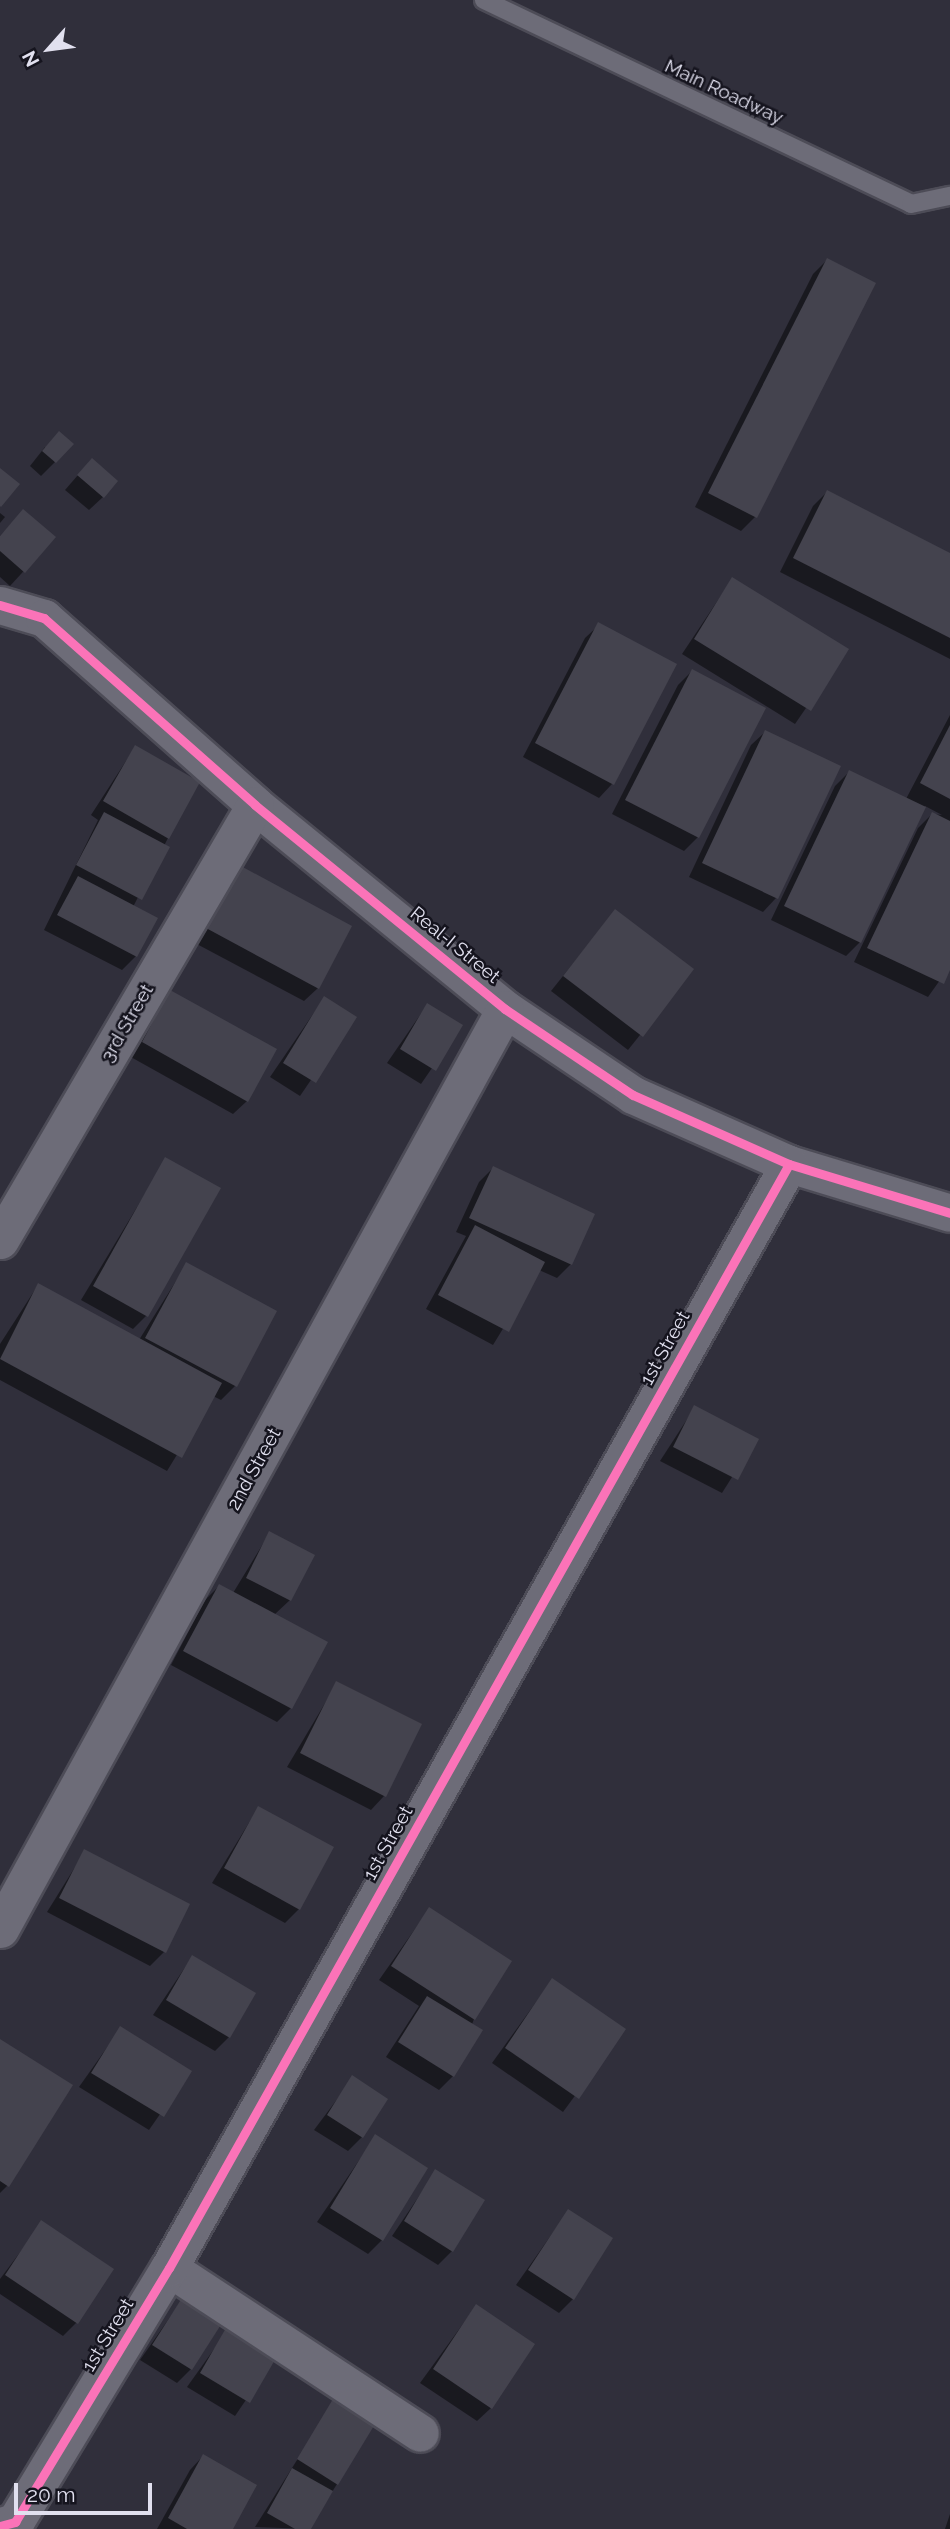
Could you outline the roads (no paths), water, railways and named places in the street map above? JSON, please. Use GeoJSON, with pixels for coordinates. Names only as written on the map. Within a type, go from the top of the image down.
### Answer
{"type":"FeatureCollection","features":[{"type":"Feature","properties":{"kind":"street","name":"Real-I Street"},"geometry":{"type":"LineString","coordinates":[[0,605],[44,618],[255,805],[505,1009],[633,1095],[789,1164],[950,1213]]}},
{"type":"Feature","properties":{"kind":"street","name":"3rd Street"},"geometry":{"type":"LineString","coordinates":[[0,1240],[255,805]]}},
{"type":"Feature","properties":{"kind":"street","name":"2nd Street"},"geometry":{"type":"LineString","coordinates":[[0,1928],[505,1009]]}},
{"type":"Feature","properties":{"kind":"street","name":"1st Street"},"geometry":{"type":"LineString","coordinates":[[4,2527],[15,2522],[169,2268],[789,1164]]}},
{"type":"Feature","properties":{"kind":"street"},"geometry":{"type":"LineString","coordinates":[[169,2268],[420,2433]]}},
{"type":"Feature","properties":{"kind":"lane","name":"Main Roadway"},"geometry":{"type":"LineString","coordinates":[[489,1],[911,204],[950,196]]}}]}
